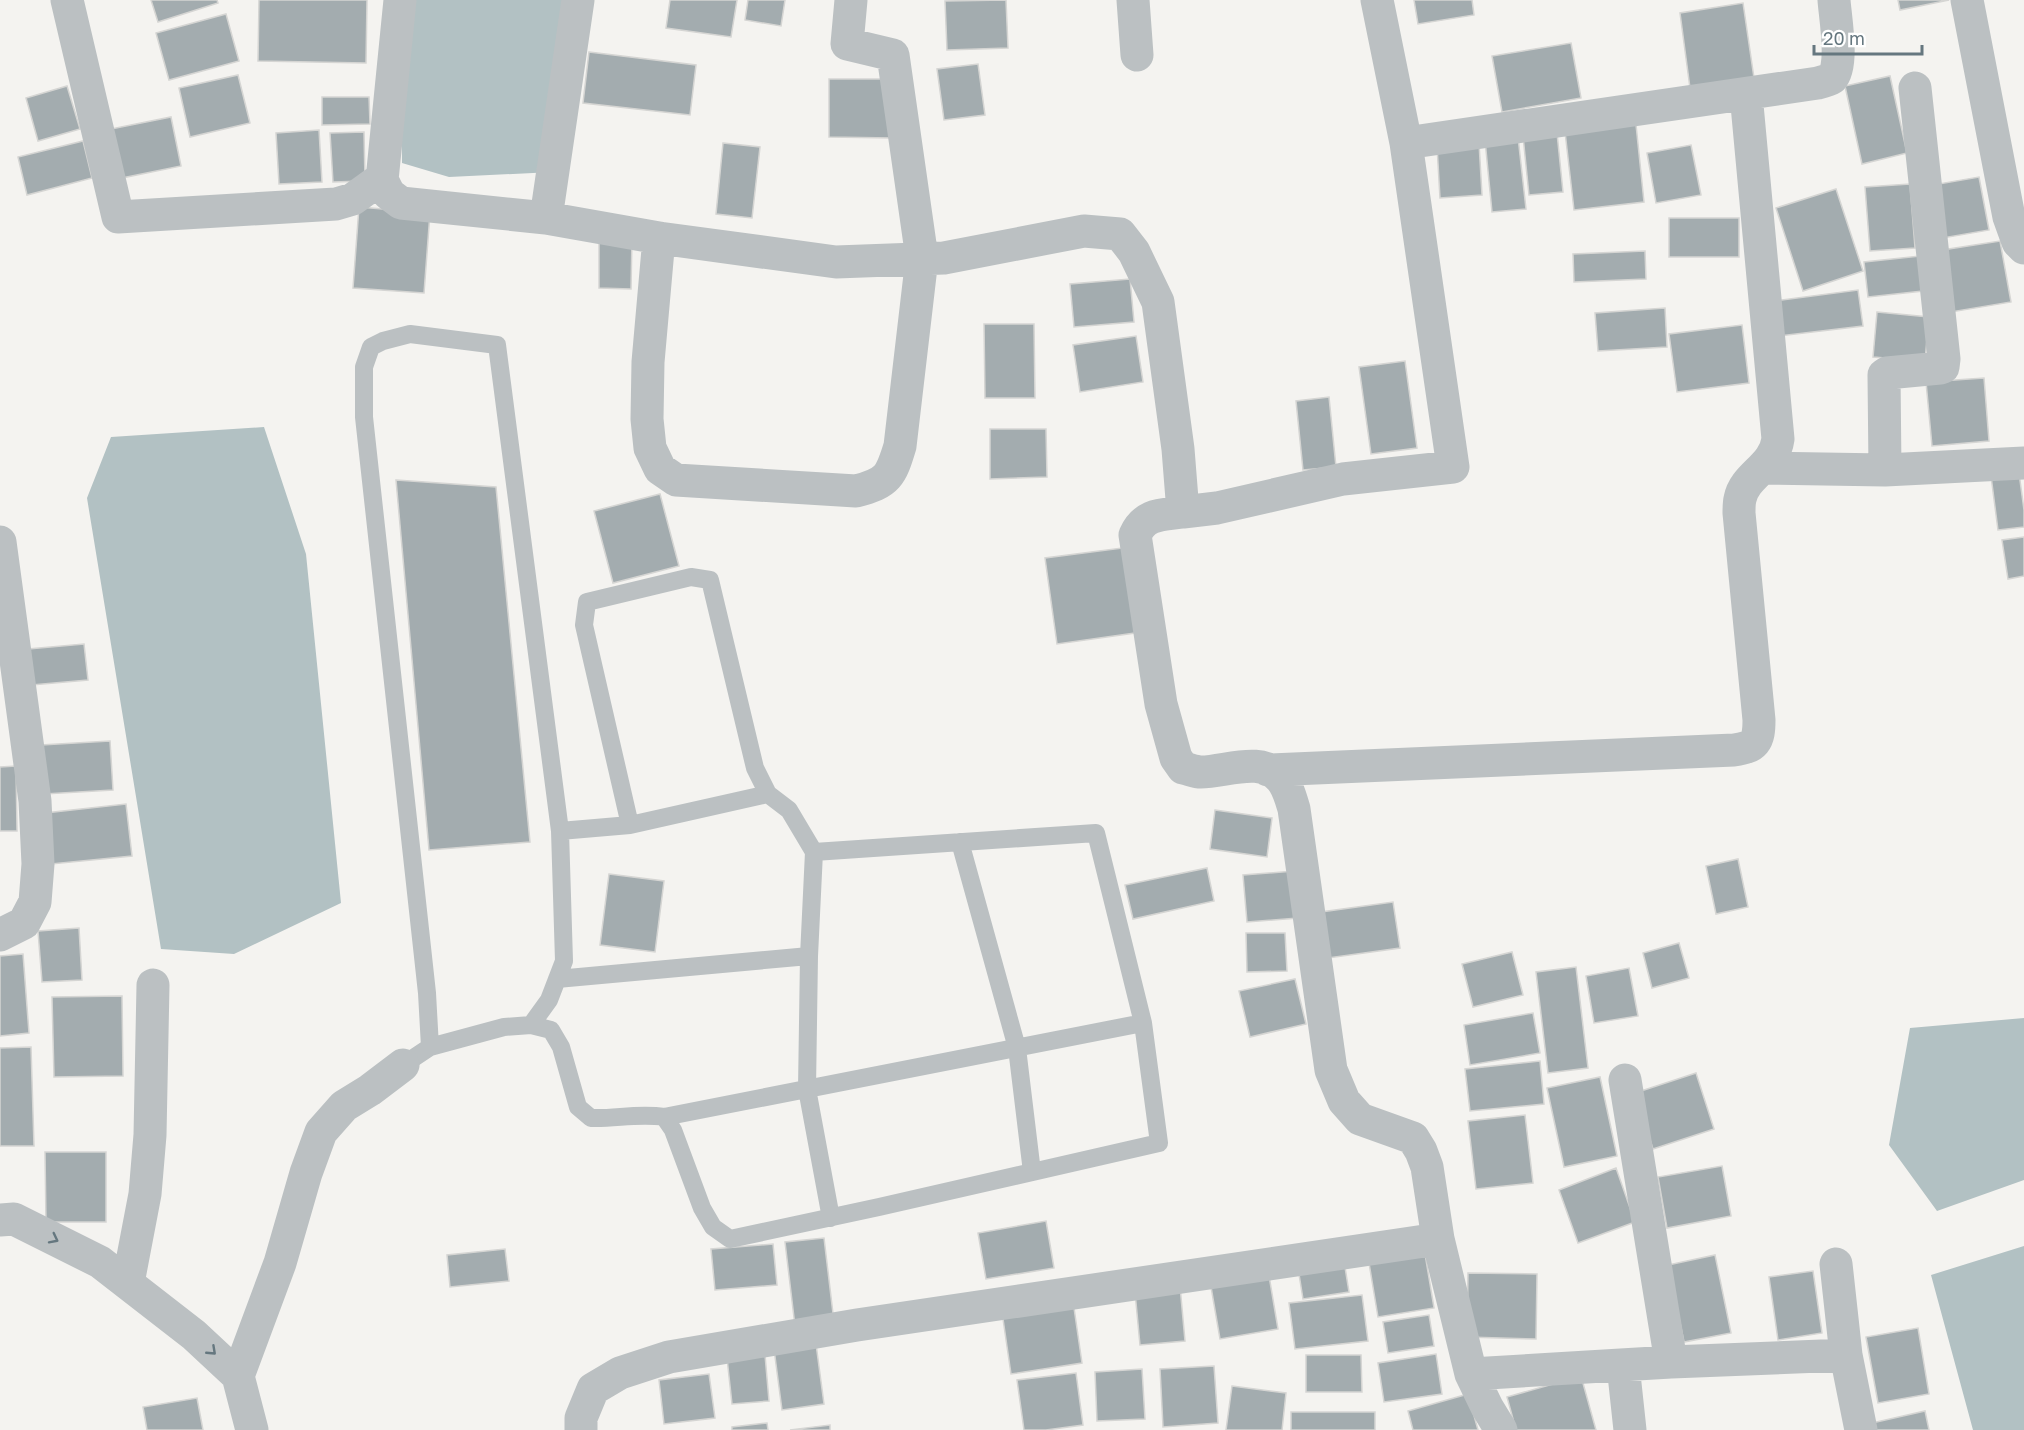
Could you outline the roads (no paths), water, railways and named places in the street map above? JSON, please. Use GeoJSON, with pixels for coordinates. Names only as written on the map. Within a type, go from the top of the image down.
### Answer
{"type":"FeatureCollection","features":[{"type":"Feature","properties":{"kind":"street"},"geometry":{"type":"LineString","coordinates":[[67,0],[118,217],[336,204],[353,199],[382,178]]}},
{"type":"Feature","properties":{"kind":"street"},"geometry":{"type":"LineString","coordinates":[[400,0],[382,178],[388,194],[401,203],[546,218],[659,238],[836,262],[944,258],[1084,231],[1119,234],[1134,252],[1158,302],[1178,449],[1183,512]]}},
{"type":"Feature","properties":{"kind":"street"},"geometry":{"type":"LineString","coordinates":[[546,218],[578,0]]}},
{"type":"Feature","properties":{"kind":"street"},"geometry":{"type":"LineString","coordinates":[[659,238],[648,362],[647,419],[650,448],[660,469],[676,480],[856,490],[883,482],[893,470],[900,446],[922,258],[893,54],[847,44],[851,0]]}},
{"type":"Feature","properties":{"kind":"street"},"geometry":{"type":"LineString","coordinates":[[1133,0],[1137,55]]}},
{"type":"Feature","properties":{"kind":"street"},"geometry":{"type":"LineString","coordinates":[[1377,0],[1406,143],[1453,467],[1343,479],[1217,508],[1156,516],[1141,523],[1135,535],[1161,704],[1176,758],[1183,768],[1200,772],[1251,766],[1268,770],[1734,750],[1750,747],[1757,739],[1759,720],[1739,513],[1740,497],[1746,486],[1773,457],[1778,439],[1746,94]]}},
{"type":"Feature","properties":{"kind":"street"},"geometry":{"type":"LineString","coordinates":[[1406,143],[1804,86],[1831,79],[1835,71],[1838,51],[1834,0]]}},
{"type":"Feature","properties":{"kind":"street"},"geometry":{"type":"LineString","coordinates":[[1967,0],[2009,217],[2018,242],[2024,248]]}},
{"type":"Feature","properties":{"kind":"street"},"geometry":{"type":"LineString","coordinates":[[1885,470],[1884,375],[1887,372],[1940,368],[1944,359],[1915,88]]}},
{"type":"Feature","properties":{"kind":"street"},"geometry":{"type":"LineString","coordinates":[[1763,468],[1885,470],[2024,463]]}},
{"type":"Feature","properties":{"kind":"street"},"geometry":{"type":"LineString","coordinates":[[0,542],[35,801],[38,864],[35,902],[24,923],[0,935]]}},
{"type":"Feature","properties":{"kind":"street"},"geometry":{"type":"LineString","coordinates":[[1268,770],[1280,777],[1294,809],[1331,1070],[1344,1101],[1360,1119],[1413,1138],[1421,1151],[1427,1167],[1438,1239],[1471,1374],[1501,1430]]}},
{"type":"Feature","properties":{"kind":"street"},"geometry":{"type":"LineString","coordinates":[[128,1283],[145,1194],[150,1135],[153,985]]}},
{"type":"Feature","properties":{"kind":"street"},"geometry":{"type":"LineString","coordinates":[[238,1376],[280,1263],[306,1173],[321,1132],[344,1106],[403,1065]]}},
{"type":"Feature","properties":{"kind":"street"},"geometry":{"type":"LineString","coordinates":[[1625,1080],[1671,1362]]}},
{"type":"Feature","properties":{"kind":"street"},"geometry":{"type":"LineString","coordinates":[[0,1220],[14,1219],[100,1262],[194,1335],[238,1376],[252,1430]]}},
{"type":"Feature","properties":{"kind":"street"},"geometry":{"type":"LineString","coordinates":[[581,1430],[581,1418],[593,1389],[620,1373],[669,1357],[857,1325],[1438,1239]]}},
{"type":"Feature","properties":{"kind":"street"},"geometry":{"type":"LineString","coordinates":[[1836,1264],[1846,1355],[1860,1430]]}},
{"type":"Feature","properties":{"kind":"street"},"geometry":{"type":"LineString","coordinates":[[1471,1374],[1671,1362],[1846,1355]]}},
{"type":"Feature","properties":{"kind":"street"},"geometry":{"type":"LineString","coordinates":[[1623,1365],[1630,1430]]}},
{"type":"Feature","properties":{"kind":"lane"},"geometry":{"type":"LineString","coordinates":[[430,1047],[427,993],[364,417],[364,367],[371,346],[410,334],[497,345],[560,831],[564,961],[549,1000],[531,1025]]}},
{"type":"Feature","properties":{"kind":"lane"},"geometry":{"type":"LineString","coordinates":[[630,825],[584,625],[588,602],[691,578],[710,580],[755,768],[768,794],[789,810],[814,852],[809,956],[807,1089],[831,1218]]}},
{"type":"Feature","properties":{"kind":"lane"},"geometry":{"type":"LineString","coordinates":[[560,831],[630,825],[768,794]]}},
{"type":"Feature","properties":{"kind":"lane"},"geometry":{"type":"LineString","coordinates":[[664,1117],[673,1130],[702,1208],[713,1227],[730,1239],[1159,1143],[1143,1023],[1096,833],[814,852]]}},
{"type":"Feature","properties":{"kind":"lane"},"geometry":{"type":"LineString","coordinates":[[960,842],[1017,1048],[1032,1172]]}},
{"type":"Feature","properties":{"kind":"lane"},"geometry":{"type":"LineString","coordinates":[[556,979],[809,956]]}},
{"type":"Feature","properties":{"kind":"lane"},"geometry":{"type":"LineString","coordinates":[[403,1065],[430,1047],[504,1027],[531,1025],[551,1030],[561,1047],[578,1107],[591,1119],[616,1119],[646,1114],[664,1117],[1143,1023]]}}]}
